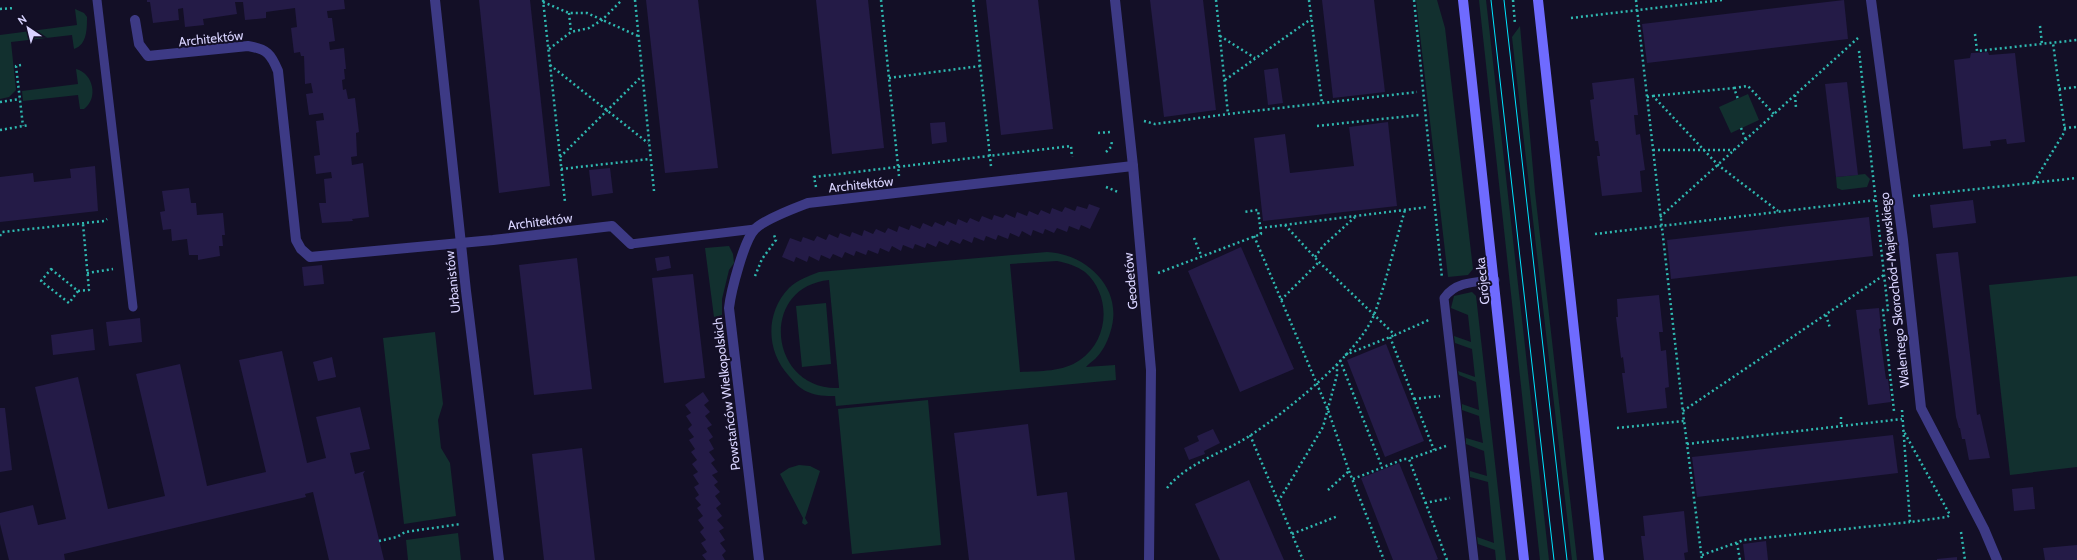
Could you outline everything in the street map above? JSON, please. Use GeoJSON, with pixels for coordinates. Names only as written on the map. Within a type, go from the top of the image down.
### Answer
{"type":"FeatureCollection","features":[{"type":"Feature","properties":{"kind":"main road","name":"Grójecka"},"geometry":{"type":"LineString","coordinates":[[1463,0],[1495,280],[1524,560]]}},
{"type":"Feature","properties":{"kind":"main road"},"geometry":{"type":"LineString","coordinates":[[1538,0],[1598,560]]}},
{"type":"Feature","properties":{"kind":"street","name":"Urbanistów"},"geometry":{"type":"LineString","coordinates":[[435,0],[461,242],[498,560]]}},
{"type":"Feature","properties":{"kind":"street","name":"Geodetów"},"geometry":{"type":"LineString","coordinates":[[1115,0],[1133,166],[1151,370],[1149,560]]}},
{"type":"Feature","properties":{"kind":"street","name":"Walentego Skorochód-Majewskiego"},"geometry":{"type":"LineString","coordinates":[[1871,0],[1903,240],[1921,408],[1984,529],[1998,560]]}},
{"type":"Feature","properties":{"kind":"street","name":"Architektów"},"geometry":{"type":"LineString","coordinates":[[135,20],[139,44],[148,56],[248,46],[262,49],[273,58],[278,71],[296,240],[301,249],[310,257],[612,226],[631,244]]}},
{"type":"Feature","properties":{"kind":"street","name":"Architektów"},"geometry":{"type":"LineString","coordinates":[[755,229],[766,222],[808,203],[1133,166]]}},
{"type":"Feature","properties":{"kind":"street","name":"Powstańców Wielkopolskich"},"geometry":{"type":"LineString","coordinates":[[755,229],[743,252],[731,292],[729,308],[759,560]]}},
{"type":"Feature","properties":{"kind":"lane"},"geometry":{"type":"LineString","coordinates":[[97,0],[133,306]]}},
{"type":"Feature","properties":{"kind":"lane","name":"Architektów"},"geometry":{"type":"LineString","coordinates":[[631,244],[755,229]]}},
{"type":"Feature","properties":{"kind":"lane"},"geometry":{"type":"LineString","coordinates":[[1474,560],[1444,298],[1449,290],[1458,285],[1495,280]]}},
{"type":"Feature","properties":{"kind":"path"},"geometry":{"type":"LineString","coordinates":[[548,49],[571,32],[589,28],[602,20],[622,0]]}},
{"type":"Feature","properties":{"kind":"path"},"geometry":{"type":"LineString","coordinates":[[635,0],[654,191]]}},
{"type":"Feature","properties":{"kind":"path"},"geometry":{"type":"LineString","coordinates":[[881,0],[898,165]]}},
{"type":"Feature","properties":{"kind":"path"},"geometry":{"type":"LineString","coordinates":[[973,0],[993,182]]}},
{"type":"Feature","properties":{"kind":"path"},"geometry":{"type":"LineString","coordinates":[[1216,0],[1228,114]]}},
{"type":"Feature","properties":{"kind":"path"},"geometry":{"type":"LineString","coordinates":[[1309,0],[1322,104]]}},
{"type":"Feature","properties":{"kind":"path"},"geometry":{"type":"LineString","coordinates":[[1414,0],[1444,298]]}},
{"type":"Feature","properties":{"kind":"path"},"geometry":{"type":"LineString","coordinates":[[1513,0],[1515,24]]}},
{"type":"Feature","properties":{"kind":"path"},"geometry":{"type":"LineString","coordinates":[[1636,0],[1660,218],[1702,560]]}},
{"type":"Feature","properties":{"kind":"path"},"geometry":{"type":"LineString","coordinates":[[1571,18],[1722,0]]}},
{"type":"Feature","properties":{"kind":"path"},"geometry":{"type":"LineString","coordinates":[[543,1],[569,13],[587,13],[638,36]]}},
{"type":"Feature","properties":{"kind":"path"},"geometry":{"type":"LineString","coordinates":[[543,1],[565,202]]}},
{"type":"Feature","properties":{"kind":"path"},"geometry":{"type":"LineString","coordinates":[[0,9],[14,8]]}},
{"type":"Feature","properties":{"kind":"path"},"geometry":{"type":"LineString","coordinates":[[569,13],[571,32]]}},
{"type":"Feature","properties":{"kind":"path"},"geometry":{"type":"LineString","coordinates":[[1224,80],[1311,19]]}},
{"type":"Feature","properties":{"kind":"path"},"geometry":{"type":"LineString","coordinates":[[2040,26],[2042,44]]}},
{"type":"Feature","properties":{"kind":"path"},"geometry":{"type":"LineString","coordinates":[[1857,30],[1888,310],[1883,310],[1894,411]]}},
{"type":"Feature","properties":{"kind":"path"},"geometry":{"type":"LineString","coordinates":[[1975,34],[1977,51],[2077,40]]}},
{"type":"Feature","properties":{"kind":"path"},"geometry":{"type":"LineString","coordinates":[[1220,35],[1255,58]]}},
{"type":"Feature","properties":{"kind":"path"},"geometry":{"type":"LineString","coordinates":[[1660,218],[1858,38]]}},
{"type":"Feature","properties":{"kind":"path"},"geometry":{"type":"LineString","coordinates":[[2034,183],[2065,131],[2054,43]]}},
{"type":"Feature","properties":{"kind":"path"},"geometry":{"type":"LineString","coordinates":[[550,65],[649,143]]}},
{"type":"Feature","properties":{"kind":"path"},"geometry":{"type":"LineString","coordinates":[[21,66],[16,66],[23,126]]}},
{"type":"Feature","properties":{"kind":"path"},"geometry":{"type":"LineString","coordinates":[[889,78],[980,66]]}},
{"type":"Feature","properties":{"kind":"path"},"geometry":{"type":"LineString","coordinates":[[560,157],[642,76]]}},
{"type":"Feature","properties":{"kind":"path"},"geometry":{"type":"LineString","coordinates":[[1647,97],[1748,86],[1774,114]]}},
{"type":"Feature","properties":{"kind":"path"},"geometry":{"type":"LineString","coordinates":[[2059,89],[2077,87]]}},
{"type":"Feature","properties":{"kind":"path"},"geometry":{"type":"LineString","coordinates":[[1734,88],[1738,99]]}},
{"type":"Feature","properties":{"kind":"path"},"geometry":{"type":"LineString","coordinates":[[1142,119],[1155,124],[1417,92]]}},
{"type":"Feature","properties":{"kind":"path"},"geometry":{"type":"LineString","coordinates":[[1795,95],[1796,108]]}},
{"type":"Feature","properties":{"kind":"path"},"geometry":{"type":"LineString","coordinates":[[1653,96],[1718,165],[1778,211]]}},
{"type":"Feature","properties":{"kind":"path"},"geometry":{"type":"LineString","coordinates":[[0,102],[20,99]]}},
{"type":"Feature","properties":{"kind":"path"},"geometry":{"type":"LineString","coordinates":[[1317,126],[1419,115]]}},
{"type":"Feature","properties":{"kind":"path"},"geometry":{"type":"LineString","coordinates":[[0,130],[29,125]]}},
{"type":"Feature","properties":{"kind":"path"},"geometry":{"type":"LineString","coordinates":[[2064,128],[2077,127]]}},
{"type":"Feature","properties":{"kind":"path"},"geometry":{"type":"LineString","coordinates":[[1741,128],[1746,140]]}},
{"type":"Feature","properties":{"kind":"path"},"geometry":{"type":"LineString","coordinates":[[1098,133],[1111,132],[1111,147],[1105,153]]}},
{"type":"Feature","properties":{"kind":"path"},"geometry":{"type":"LineString","coordinates":[[1653,150],[1734,150]]}},
{"type":"Feature","properties":{"kind":"path"},"geometry":{"type":"LineString","coordinates":[[561,169],[650,159]]}},
{"type":"Feature","properties":{"kind":"path"},"geometry":{"type":"LineString","coordinates":[[1911,196],[2077,178]]}},
{"type":"Feature","properties":{"kind":"path"},"geometry":{"type":"LineString","coordinates":[[1103,186],[1112,188],[1118,192],[1119,198]]}},
{"type":"Feature","properties":{"kind":"path"},"geometry":{"type":"LineString","coordinates":[[1911,189],[1911,203]]}},
{"type":"Feature","properties":{"kind":"path"},"geometry":{"type":"LineString","coordinates":[[1595,234],[1876,200]]}},
{"type":"Feature","properties":{"kind":"path"},"geometry":{"type":"LineString","coordinates":[[1260,228],[1428,207]]}},
{"type":"Feature","properties":{"kind":"path"},"geometry":{"type":"LineString","coordinates":[[0,236],[2,232],[104,222],[121,208]]}},
{"type":"Feature","properties":{"kind":"path"},"geometry":{"type":"LineString","coordinates":[[1158,273],[1201,255],[1261,234],[1258,210],[1243,212]]}},
{"type":"Feature","properties":{"kind":"path"},"geometry":{"type":"LineString","coordinates":[[1166,490],[1184,471],[1250,435],[1288,409],[1339,361],[1365,332],[1374,315],[1405,210]]}},
{"type":"Feature","properties":{"kind":"path"},"geometry":{"type":"LineString","coordinates":[[1315,257],[1323,246],[1356,216]]}},
{"type":"Feature","properties":{"kind":"path"},"geometry":{"type":"LineString","coordinates":[[754,278],[762,259],[776,240],[766,222]]}},
{"type":"Feature","properties":{"kind":"path"},"geometry":{"type":"LineString","coordinates":[[78,291],[69,303],[41,281],[51,269],[78,291],[89,290],[82,224]]}},
{"type":"Feature","properties":{"kind":"path"},"geometry":{"type":"LineString","coordinates":[[1284,224],[1319,262],[1395,334]]}},
{"type":"Feature","properties":{"kind":"path"},"geometry":{"type":"LineString","coordinates":[[1254,236],[1328,410],[1384,560]]}},
{"type":"Feature","properties":{"kind":"path"},"geometry":{"type":"LineString","coordinates":[[1194,238],[1201,255]]}},
{"type":"Feature","properties":{"kind":"path"},"geometry":{"type":"LineString","coordinates":[[1281,300],[1319,262]]}},
{"type":"Feature","properties":{"kind":"path"},"geometry":{"type":"LineString","coordinates":[[88,273],[128,267]]}},
{"type":"Feature","properties":{"kind":"path"},"geometry":{"type":"LineString","coordinates":[[1683,411],[1884,275]]}},
{"type":"Feature","properties":{"kind":"path"},"geometry":{"type":"LineString","coordinates":[[1826,315],[1830,328]]}},
{"type":"Feature","properties":{"kind":"path"},"geometry":{"type":"LineString","coordinates":[[1344,355],[1434,318]]}},
{"type":"Feature","properties":{"kind":"path"},"geometry":{"type":"LineString","coordinates":[[1390,336],[1434,450]]}},
{"type":"Feature","properties":{"kind":"path"},"geometry":{"type":"LineString","coordinates":[[1278,502],[1323,427],[1337,375],[1339,361]]}},
{"type":"Feature","properties":{"kind":"path"},"geometry":{"type":"LineString","coordinates":[[1339,361],[1382,467]]}},
{"type":"Feature","properties":{"kind":"path"},"geometry":{"type":"LineString","coordinates":[[1414,399],[1443,395]]}},
{"type":"Feature","properties":{"kind":"path"},"geometry":{"type":"LineString","coordinates":[[1902,410],[1902,430],[1910,522]]}},
{"type":"Feature","properties":{"kind":"path"},"geometry":{"type":"LineString","coordinates":[[1841,417],[1841,426]]}},
{"type":"Feature","properties":{"kind":"path"},"geometry":{"type":"LineString","coordinates":[[1687,444],[1902,419]]}},
{"type":"Feature","properties":{"kind":"path"},"geometry":{"type":"LineString","coordinates":[[1617,428],[1684,421]]}},
{"type":"Feature","properties":{"kind":"path"},"geometry":{"type":"LineString","coordinates":[[1702,555],[1737,542],[1947,517],[1950,515],[1902,430]]}},
{"type":"Feature","properties":{"kind":"path"},"geometry":{"type":"LineString","coordinates":[[1250,435],[1302,560]]}},
{"type":"Feature","properties":{"kind":"path"},"geometry":{"type":"LineString","coordinates":[[1353,478],[1404,459],[1409,459],[1449,445]]}},
{"type":"Feature","properties":{"kind":"path"},"geometry":{"type":"LineString","coordinates":[[1409,459],[1447,560]]}},
{"type":"Feature","properties":{"kind":"path"},"geometry":{"type":"LineString","coordinates":[[1328,490],[1350,471]]}},
{"type":"Feature","properties":{"kind":"path"},"geometry":{"type":"LineString","coordinates":[[1425,503],[1455,498]]}},
{"type":"Feature","properties":{"kind":"path"},"geometry":{"type":"LineString","coordinates":[[1292,534],[1338,516]]}},
{"type":"Feature","properties":{"kind":"path"},"geometry":{"type":"LineString","coordinates":[[379,541],[397,537],[405,532],[460,524]]}},
{"type":"Feature","properties":{"kind":"path"},"geometry":{"type":"LineString","coordinates":[[1961,532],[1965,560]]}},
{"type":"Feature","properties":{"kind":"path"},"geometry":{"type":"LineString","coordinates":[[1737,542],[1740,560]]}},
{"type":"Feature","properties":{"kind":"green space"},"geometry":{"type":"Polygon","coordinates":[[[1416,0],[1437,0],[1445,28],[1473,269],[1468,275],[1448,277],[1416,0]]]}},
{"type":"Feature","properties":{"kind":"green space"},"geometry":{"type":"Polygon","coordinates":[[[1479,0],[1486,0],[1549,560],[1540,560],[1479,0]]]}},
{"type":"Feature","properties":{"kind":"green space"},"geometry":{"type":"Polygon","coordinates":[[[75,9],[84,13],[87,17],[84,40],[78,47],[74,49],[72,35],[11,42],[16,90],[9,97],[0,99],[0,35],[77,25],[75,9]]]}},
{"type":"Feature","properties":{"kind":"green space"},"geometry":{"type":"Polygon","coordinates":[[[1520,26],[1535,192],[1577,560],[1572,560],[1512,37],[1520,26]]]}},
{"type":"Feature","properties":{"kind":"green space"},"geometry":{"type":"Polygon","coordinates":[[[76,69],[87,75],[92,86],[93,93],[91,99],[89,104],[84,109],[80,109],[78,95],[23,101],[22,91],[78,84],[76,69]]]}},
{"type":"Feature","properties":{"kind":"green space"},"geometry":{"type":"Polygon","coordinates":[[[1748,94],[1759,120],[1731,133],[1719,107],[1748,94]]]}},
{"type":"Feature","properties":{"kind":"green space"},"geometry":{"type":"Polygon","coordinates":[[[1865,174],[1870,179],[1867,187],[1842,190],[1837,188],[1836,177],[1865,174]]]}},
{"type":"Feature","properties":{"kind":"green space"},"geometry":{"type":"Polygon","coordinates":[[[729,246],[733,254],[734,263],[729,270],[722,299],[722,315],[714,317],[705,248],[729,246]]]}},
{"type":"Feature","properties":{"kind":"green space"},"geometry":{"type":"Polygon","coordinates":[[[1047,252],[1062,254],[1076,259],[1089,267],[1100,277],[1112,302],[1113,317],[1106,344],[1095,359],[1086,367],[1115,365],[1116,380],[836,406],[835,396],[821,396],[811,393],[802,389],[795,383],[781,366],[776,355],[771,332],[772,320],[776,309],[781,298],[789,288],[803,278],[819,272],[1047,252]],[[1057,261],[1010,264],[1020,372],[1059,369],[1073,364],[1090,351],[1097,341],[1101,330],[1104,318],[1103,305],[1100,293],[1094,282],[1079,268],[1057,261]],[[829,280],[806,287],[791,300],[783,318],[781,338],[786,357],[798,373],[816,385],[839,388],[839,387],[829,280]]]}},
{"type":"Feature","properties":{"kind":"green space"},"geometry":{"type":"Polygon","coordinates":[[[2077,276],[2077,467],[2010,475],[1989,285],[2077,276]]]}},
{"type":"Feature","properties":{"kind":"green space"},"geometry":{"type":"Polygon","coordinates":[[[1472,292],[1476,296],[1506,560],[1496,560],[1495,550],[1478,544],[1477,537],[1494,543],[1488,482],[1470,477],[1470,471],[1487,476],[1484,451],[1466,444],[1466,438],[1483,443],[1479,416],[1462,410],[1462,404],[1479,410],[1476,382],[1459,375],[1458,371],[1475,377],[1472,349],[1455,343],[1454,336],[1471,342],[1468,315],[1451,308],[1454,296],[1472,292]]]}},
{"type":"Feature","properties":{"kind":"green space"},"geometry":{"type":"Polygon","coordinates":[[[826,303],[831,364],[802,367],[796,306],[826,303]]]}},
{"type":"Feature","properties":{"kind":"green space"},"geometry":{"type":"Polygon","coordinates":[[[435,332],[443,404],[438,420],[441,448],[450,463],[456,516],[404,524],[383,338],[435,332]]]}},
{"type":"Feature","properties":{"kind":"green space"},"geometry":{"type":"Polygon","coordinates":[[[928,400],[941,545],[852,554],[838,409],[928,400]]]}},
{"type":"Feature","properties":{"kind":"green space"},"geometry":{"type":"Polygon","coordinates":[[[799,465],[810,466],[820,471],[805,518],[808,523],[805,525],[802,523],[803,518],[780,474],[789,468],[799,465]]]}},
{"type":"Feature","properties":{"kind":"green space"},"geometry":{"type":"Polygon","coordinates":[[[458,533],[461,560],[408,560],[406,540],[458,533]]]}},
{"type":"Feature","properties":{"kind":"building"},"geometry":{"type":"Polygon","coordinates":[[[147,0],[344,0],[345,9],[327,11],[328,18],[332,18],[335,41],[329,42],[330,50],[344,48],[346,69],[344,69],[345,79],[342,80],[343,90],[346,89],[348,99],[355,98],[359,132],[356,133],[357,156],[351,157],[352,165],[363,163],[369,217],[352,219],[353,221],[322,223],[319,203],[326,203],[324,179],[332,178],[331,172],[316,174],[314,156],[320,155],[316,121],[324,120],[323,113],[309,115],[306,94],[313,93],[311,83],[305,84],[304,56],[301,56],[300,52],[294,53],[291,28],[297,27],[295,8],[266,12],[266,18],[245,20],[243,2],[235,2],[237,14],[203,19],[204,25],[185,27],[183,8],[178,9],[179,20],[153,23],[150,2],[147,2],[147,0]]]}},
{"type":"Feature","properties":{"kind":"building"},"geometry":{"type":"Polygon","coordinates":[[[479,0],[530,0],[550,186],[499,193],[479,0]]]}},
{"type":"Feature","properties":{"kind":"building"},"geometry":{"type":"Polygon","coordinates":[[[646,0],[698,0],[718,168],[665,173],[646,0]]]}},
{"type":"Feature","properties":{"kind":"building"},"geometry":{"type":"Polygon","coordinates":[[[816,0],[868,0],[884,148],[832,154],[816,0]]]}},
{"type":"Feature","properties":{"kind":"building"},"geometry":{"type":"Polygon","coordinates":[[[986,0],[1038,0],[1053,129],[1001,135],[986,0]]]}},
{"type":"Feature","properties":{"kind":"building"},"geometry":{"type":"Polygon","coordinates":[[[1150,0],[1203,0],[1216,110],[1164,117],[1150,0]]]}},
{"type":"Feature","properties":{"kind":"building"},"geometry":{"type":"Polygon","coordinates":[[[1322,0],[1374,0],[1385,92],[1333,98],[1322,0]]]}},
{"type":"Feature","properties":{"kind":"building"},"geometry":{"type":"Polygon","coordinates":[[[1844,0],[1848,39],[1647,63],[1642,24],[1844,0]]]}},
{"type":"Feature","properties":{"kind":"building"},"geometry":{"type":"Polygon","coordinates":[[[1988,52],[1989,55],[2015,53],[2025,142],[2007,144],[2006,139],[1990,141],[1991,146],[1963,149],[1954,60],[1970,58],[1971,53],[1988,52]]]}},
{"type":"Feature","properties":{"kind":"building"},"geometry":{"type":"Polygon","coordinates":[[[1278,68],[1283,103],[1268,105],[1264,70],[1278,68]]]}},
{"type":"Feature","properties":{"kind":"building"},"geometry":{"type":"Polygon","coordinates":[[[1634,78],[1638,115],[1634,115],[1636,135],[1640,134],[1645,170],[1640,171],[1642,192],[1602,196],[1597,156],[1600,156],[1598,141],[1595,141],[1590,100],[1594,99],[1592,83],[1634,78]]]}},
{"type":"Feature","properties":{"kind":"building"},"geometry":{"type":"Polygon","coordinates":[[[1847,82],[1858,175],[1836,177],[1825,84],[1847,82]]]}},
{"type":"Feature","properties":{"kind":"building"},"geometry":{"type":"Polygon","coordinates":[[[945,122],[947,142],[932,144],[930,123],[945,122]]]}},
{"type":"Feature","properties":{"kind":"building"},"geometry":{"type":"Polygon","coordinates":[[[1388,122],[1397,206],[1263,221],[1254,138],[1285,134],[1290,173],[1354,166],[1349,127],[1388,122]]]}},
{"type":"Feature","properties":{"kind":"building"},"geometry":{"type":"Polygon","coordinates":[[[95,166],[98,211],[0,222],[0,177],[33,173],[34,182],[71,178],[70,169],[95,166]]]}},
{"type":"Feature","properties":{"kind":"building"},"geometry":{"type":"Polygon","coordinates":[[[610,168],[613,193],[592,196],[589,170],[610,168]]]}},
{"type":"Feature","properties":{"kind":"building"},"geometry":{"type":"Polygon","coordinates":[[[189,188],[191,203],[196,203],[197,215],[223,213],[225,235],[222,235],[223,246],[219,246],[220,256],[198,260],[198,255],[189,255],[187,239],[172,241],[171,229],[163,230],[160,212],[165,211],[162,191],[189,188]]]}},
{"type":"Feature","properties":{"kind":"building"},"geometry":{"type":"Polygon","coordinates":[[[1973,200],[1976,223],[1933,228],[1930,205],[1973,200]]]}},
{"type":"Feature","properties":{"kind":"building"},"geometry":{"type":"Polygon","coordinates":[[[1089,204],[1100,208],[1090,229],[1081,225],[1079,230],[1069,226],[1067,232],[1057,228],[1054,233],[1045,229],[1043,234],[1033,230],[1031,236],[1022,231],[1019,237],[1010,233],[1008,239],[998,235],[996,240],[986,236],[984,241],[974,237],[972,243],[963,239],[960,244],[951,240],[948,245],[939,241],[936,247],[927,243],[925,248],[915,244],[913,249],[903,245],[901,251],[892,246],[889,252],[880,248],[878,254],[868,250],[866,255],[856,251],[854,256],[845,252],[842,258],[833,254],[830,259],[821,255],[819,261],[809,256],[807,262],[796,257],[794,262],[782,257],[790,238],[801,242],[803,237],[814,241],[817,236],[826,240],[829,234],[838,238],[840,233],[850,237],[852,232],[862,236],[864,230],[873,234],[876,229],[885,233],[888,228],[897,232],[899,226],[909,230],[911,225],[920,229],[923,223],[932,227],[935,222],[944,226],[947,221],[956,225],[958,219],[967,223],[970,218],[979,222],[982,216],[992,220],[994,215],[1003,218],[1006,214],[1015,218],[1017,212],[1027,216],[1029,211],[1038,215],[1041,210],[1050,214],[1052,208],[1062,212],[1065,207],[1075,211],[1077,206],[1087,209],[1089,204]]]}},
{"type":"Feature","properties":{"kind":"building"},"geometry":{"type":"Polygon","coordinates":[[[1869,217],[1873,256],[1671,279],[1667,240],[1869,217]]]}},
{"type":"Feature","properties":{"kind":"building"},"geometry":{"type":"Polygon","coordinates":[[[1241,247],[1294,369],[1240,392],[1188,271],[1241,247]]]}},
{"type":"Feature","properties":{"kind":"building"},"geometry":{"type":"Polygon","coordinates":[[[1958,252],[1977,415],[1980,414],[1990,458],[1969,460],[1965,439],[1962,439],[1956,417],[1936,254],[1958,252]]]}},
{"type":"Feature","properties":{"kind":"building"},"geometry":{"type":"Polygon","coordinates":[[[669,256],[671,268],[657,271],[655,258],[669,256]]]}},
{"type":"Feature","properties":{"kind":"building"},"geometry":{"type":"Polygon","coordinates":[[[577,258],[592,389],[534,395],[519,265],[577,258]]]}},
{"type":"Feature","properties":{"kind":"building"},"geometry":{"type":"Polygon","coordinates":[[[322,265],[324,284],[304,286],[302,267],[322,265]]]}},
{"type":"Feature","properties":{"kind":"building"},"geometry":{"type":"Polygon","coordinates":[[[693,274],[705,378],[664,383],[652,278],[693,274]]]}},
{"type":"Feature","properties":{"kind":"building"},"geometry":{"type":"Polygon","coordinates":[[[1659,295],[1663,332],[1659,332],[1661,351],[1666,350],[1669,387],[1665,388],[1667,408],[1627,413],[1622,373],[1625,373],[1623,357],[1621,358],[1616,317],[1618,317],[1617,299],[1659,295]]]}},
{"type":"Feature","properties":{"kind":"building"},"geometry":{"type":"Polygon","coordinates":[[[1879,308],[1881,328],[1879,329],[1886,379],[1888,379],[1891,402],[1868,405],[1856,310],[1879,308]]]}},
{"type":"Feature","properties":{"kind":"building"},"geometry":{"type":"Polygon","coordinates":[[[140,318],[142,342],[109,346],[106,322],[140,318]]]}},
{"type":"Feature","properties":{"kind":"building"},"geometry":{"type":"Polygon","coordinates":[[[93,329],[95,350],[53,355],[51,335],[93,329]]]}},
{"type":"Feature","properties":{"kind":"building"},"geometry":{"type":"Polygon","coordinates":[[[1386,344],[1424,441],[1385,457],[1347,360],[1386,344]]]}},
{"type":"Feature","properties":{"kind":"building"},"geometry":{"type":"Polygon","coordinates":[[[282,351],[307,463],[326,458],[316,417],[360,407],[370,449],[350,453],[355,474],[365,471],[363,474],[384,560],[329,560],[313,492],[305,494],[306,497],[64,554],[65,560],[9,560],[0,524],[0,513],[33,505],[38,525],[66,519],[35,387],[78,377],[108,509],[165,496],[136,374],[180,364],[207,486],[266,472],[239,360],[282,351]]]}},
{"type":"Feature","properties":{"kind":"building"},"geometry":{"type":"Polygon","coordinates":[[[332,357],[336,377],[318,381],[313,362],[332,357]]]}},
{"type":"Feature","properties":{"kind":"building"},"geometry":{"type":"Polygon","coordinates":[[[703,392],[709,401],[704,405],[710,412],[705,416],[712,425],[707,428],[713,437],[709,440],[714,449],[709,452],[715,460],[711,463],[718,472],[712,475],[718,482],[714,485],[720,492],[715,496],[721,504],[716,508],[722,516],[717,520],[724,528],[719,531],[725,540],[720,543],[726,551],[722,555],[725,560],[706,560],[702,555],[707,552],[701,543],[706,540],[700,532],[704,528],[698,520],[703,516],[697,508],[701,505],[695,498],[699,495],[694,487],[699,484],[693,475],[698,472],[692,464],[697,460],[691,452],[695,449],[689,440],[694,437],[688,429],[692,425],[686,416],[691,413],[685,405],[703,392]]]}},
{"type":"Feature","properties":{"kind":"building"},"geometry":{"type":"Polygon","coordinates":[[[0,408],[5,408],[12,470],[0,472],[0,408]]]}},
{"type":"Feature","properties":{"kind":"building"},"geometry":{"type":"Polygon","coordinates":[[[1028,424],[1037,496],[1067,492],[1075,560],[969,560],[954,433],[1028,424]]]}},
{"type":"Feature","properties":{"kind":"building"},"geometry":{"type":"Polygon","coordinates":[[[1213,429],[1220,443],[1204,451],[1205,454],[1189,460],[1184,448],[1199,441],[1197,436],[1213,429]]]}},
{"type":"Feature","properties":{"kind":"building"},"geometry":{"type":"Polygon","coordinates":[[[1893,435],[1898,473],[1697,497],[1692,457],[1893,435]]]}},
{"type":"Feature","properties":{"kind":"building"},"geometry":{"type":"Polygon","coordinates":[[[582,448],[595,560],[544,560],[532,454],[582,448]]]}},
{"type":"Feature","properties":{"kind":"building"},"geometry":{"type":"Polygon","coordinates":[[[1399,463],[1438,559],[1436,560],[1393,560],[1361,478],[1399,463]]]}},
{"type":"Feature","properties":{"kind":"building"},"geometry":{"type":"Polygon","coordinates":[[[1249,480],[1284,560],[1220,560],[1195,504],[1249,480]]]}},
{"type":"Feature","properties":{"kind":"building"},"geometry":{"type":"Polygon","coordinates":[[[2033,487],[2035,509],[2014,511],[2012,489],[2033,487]]]}},
{"type":"Feature","properties":{"kind":"building"},"geometry":{"type":"Polygon","coordinates":[[[1684,511],[1688,552],[1684,553],[1685,560],[1644,560],[1641,536],[1645,536],[1643,516],[1684,511]]]}},
{"type":"Feature","properties":{"kind":"building"},"geometry":{"type":"Polygon","coordinates":[[[1766,541],[1768,560],[1745,560],[1743,544],[1766,541]]]}},
{"type":"Feature","properties":{"kind":"building"},"geometry":{"type":"Polygon","coordinates":[[[2077,545],[2077,560],[2045,560],[2043,548],[2077,545]]]}},
{"type":"Feature","properties":{"kind":"building"},"geometry":{"type":"Polygon","coordinates":[[[1957,557],[1957,560],[1937,560],[1937,559],[1957,557]]]}},
{"type":"Feature","properties":{"kind":"tram line"},"geometry":{"type":"LineString","coordinates":[[1491,0],[1554,560]]}},
{"type":"Feature","properties":{"kind":"tram line"},"geometry":{"type":"LineString","coordinates":[[1504,0],[1567,560]]}}]}
